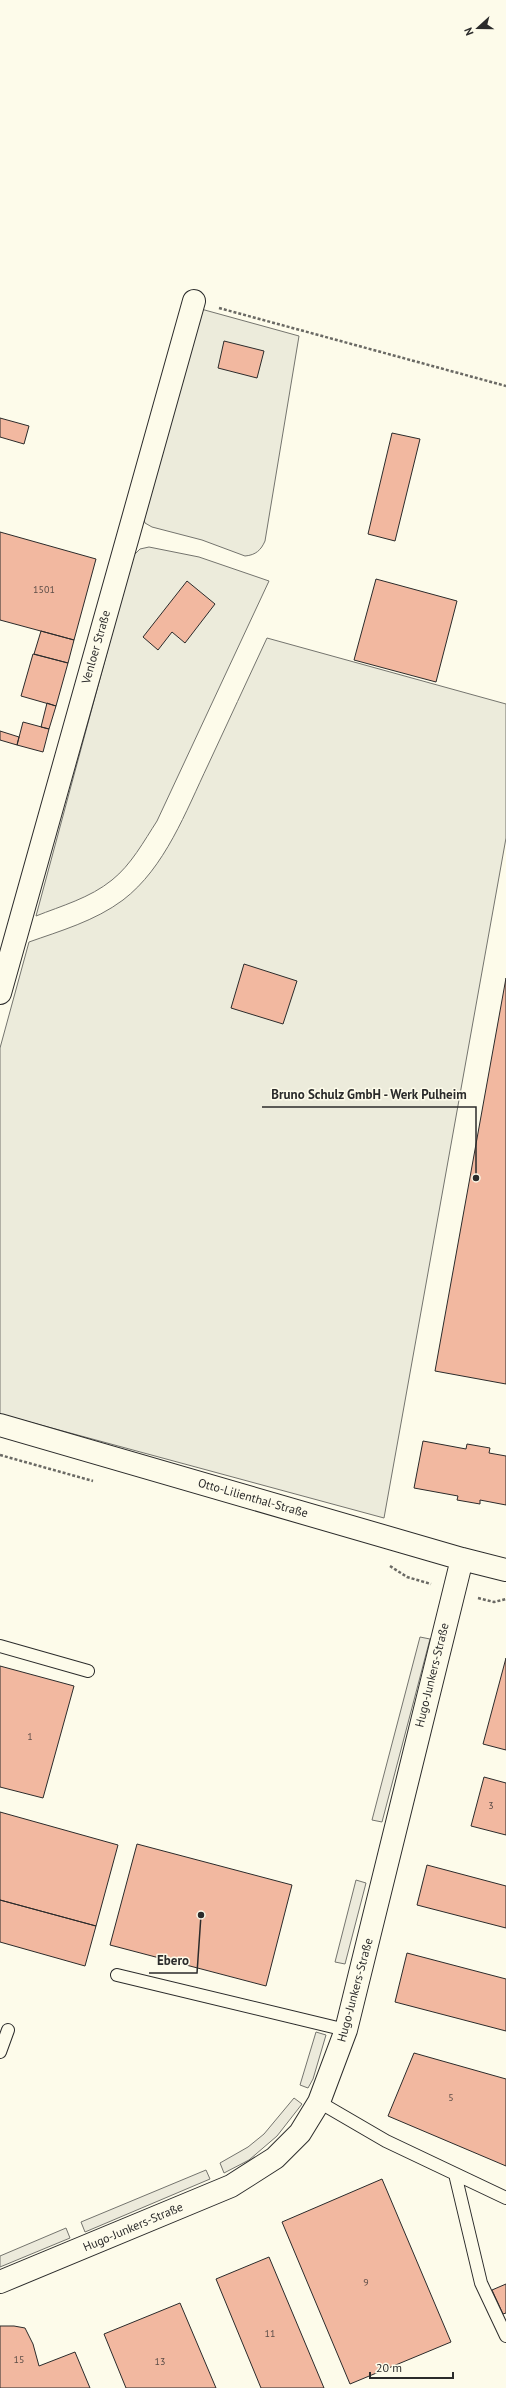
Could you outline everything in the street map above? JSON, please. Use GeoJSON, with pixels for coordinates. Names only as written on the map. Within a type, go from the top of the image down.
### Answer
{"type":"FeatureCollection","features":[{"type":"Feature","properties":{"kind":"street","name":"Venloer Straße"},"geometry":{"type":"LineString","coordinates":[[0,993],[194,301]]}},
{"type":"Feature","properties":{"kind":"street","name":"Otto-Lilienthal-Straße"},"geometry":{"type":"LineString","coordinates":[[0,1425],[462,1559],[506,1570]]}},
{"type":"Feature","properties":{"kind":"street","name":"Hugo-Junkers-Straße"},"geometry":{"type":"LineString","coordinates":[[0,2282],[231,2186],[275,2158],[300,2133],[319,2102],[346,2030],[462,1559]]}},
{"type":"Feature","properties":{"kind":"lane"},"geometry":{"type":"LineString","coordinates":[[0,1646],[88,1671]]}},
{"type":"Feature","properties":{"kind":"lane"},"geometry":{"type":"LineString","coordinates":[[117,1975],[346,2030]]}},
{"type":"Feature","properties":{"kind":"lane"},"geometry":{"type":"LineString","coordinates":[[0,2052],[8,2030]]}},
{"type":"Feature","properties":{"kind":"lane"},"geometry":{"type":"LineString","coordinates":[[319,2102],[386,2142],[506,2198]]}},
{"type":"Feature","properties":{"kind":"lane"},"geometry":{"type":"LineString","coordinates":[[455,2174],[481,2283],[506,2336]]}},
{"type":"Feature","properties":{"kind":"path"},"geometry":{"type":"LineString","coordinates":[[194,301],[506,386]]}},
{"type":"Feature","properties":{"kind":"shaded area"},"geometry":{"type":"Polygon","coordinates":[[[201,309],[299,336],[265,541],[258,552],[245,556],[202,540],[152,527],[145,523],[144,520],[201,309]]]}},
{"type":"Feature","properties":{"kind":"shaded area"},"geometry":{"type":"Polygon","coordinates":[[[149,547],[199,557],[269,581],[157,821],[137,852],[119,874],[94,892],[36,916],[133,556],[140,549],[149,547]]]}},
{"type":"Feature","properties":{"kind":"shaded area"},"geometry":{"type":"Polygon","coordinates":[[[267,638],[506,704],[506,838],[384,1518],[0,1414],[0,1048],[29,942],[77,925],[101,914],[123,900],[138,887],[151,872],[163,855],[183,819],[267,638]]]}},
{"type":"Feature","properties":{"kind":"shaded area"},"geometry":{"type":"Polygon","coordinates":[[[420,1637],[430,1639],[382,1822],[372,1820],[420,1637]]]}},
{"type":"Feature","properties":{"kind":"shaded area"},"geometry":{"type":"Polygon","coordinates":[[[356,1880],[366,1883],[345,1964],[335,1962],[356,1880]]]}},
{"type":"Feature","properties":{"kind":"shaded area"},"geometry":{"type":"Polygon","coordinates":[[[316,2032],[326,2035],[313,2079],[308,2088],[300,2085],[316,2032]]]}},
{"type":"Feature","properties":{"kind":"shaded area"},"geometry":{"type":"Polygon","coordinates":[[[294,2098],[302,2104],[277,2136],[249,2160],[224,2173],[220,2163],[248,2147],[264,2134],[294,2098]]]}},
{"type":"Feature","properties":{"kind":"shaded area"},"geometry":{"type":"Polygon","coordinates":[[[206,2170],[210,2179],[85,2232],[81,2222],[206,2170]]]}},
{"type":"Feature","properties":{"kind":"shaded area"},"geometry":{"type":"Polygon","coordinates":[[[66,2228],[70,2238],[0,2267],[0,2256],[66,2228]]]}},
{"type":"Feature","properties":{"kind":"building"},"geometry":{"type":"Polygon","coordinates":[[[224,341],[264,351],[257,378],[218,368],[224,341]]]}},
{"type":"Feature","properties":{"kind":"building"},"geometry":{"type":"Polygon","coordinates":[[[0,418],[29,426],[24,444],[0,437],[0,418]]]}},
{"type":"Feature","properties":{"kind":"building"},"geometry":{"type":"Polygon","coordinates":[[[392,433],[420,439],[395,541],[368,534],[392,433]]]}},
{"type":"Feature","properties":{"kind":"building"},"geometry":{"type":"Polygon","coordinates":[[[0,532],[96,559],[74,640],[0,620],[0,532]]]}},
{"type":"Feature","properties":{"kind":"building"},"geometry":{"type":"Polygon","coordinates":[[[376,579],[457,601],[436,682],[354,660],[376,579]]]}},
{"type":"Feature","properties":{"kind":"building"},"geometry":{"type":"Polygon","coordinates":[[[187,581],[215,604],[185,643],[172,632],[158,650],[143,637],[187,581]]]}},
{"type":"Feature","properties":{"kind":"building"},"geometry":{"type":"Polygon","coordinates":[[[41,631],[74,640],[68,663],[34,654],[41,631]]]}},
{"type":"Feature","properties":{"kind":"building"},"geometry":{"type":"Polygon","coordinates":[[[33,654],[68,663],[56,706],[21,696],[33,654]]]}},
{"type":"Feature","properties":{"kind":"building"},"geometry":{"type":"Polygon","coordinates":[[[47,703],[56,706],[49,729],[41,727],[47,703]]]}},
{"type":"Feature","properties":{"kind":"building"},"geometry":{"type":"Polygon","coordinates":[[[23,722],[49,729],[43,752],[17,745],[23,722]]]}},
{"type":"Feature","properties":{"kind":"building"},"geometry":{"type":"Polygon","coordinates":[[[0,731],[19,737],[17,745],[0,740],[0,731]]]}},
{"type":"Feature","properties":{"kind":"building"},"geometry":{"type":"Polygon","coordinates":[[[244,964],[297,981],[283,1024],[231,1008],[244,964]]]}},
{"type":"Feature","properties":{"kind":"building"},"geometry":{"type":"Polygon","coordinates":[[[506,978],[506,1384],[435,1371],[506,978]]]}},
{"type":"Feature","properties":{"kind":"building"},"geometry":{"type":"Polygon","coordinates":[[[423,1441],[466,1449],[467,1444],[490,1448],[489,1453],[506,1456],[506,1505],[480,1500],[480,1504],[457,1500],[458,1496],[414,1488],[423,1441]]]}},
{"type":"Feature","properties":{"kind":"building"},"geometry":{"type":"Polygon","coordinates":[[[506,1658],[506,1750],[483,1744],[506,1658]]]}},
{"type":"Feature","properties":{"kind":"building"},"geometry":{"type":"Polygon","coordinates":[[[0,1666],[74,1686],[43,1798],[0,1787],[0,1666]]]}},
{"type":"Feature","properties":{"kind":"building"},"geometry":{"type":"Polygon","coordinates":[[[484,1777],[506,1783],[506,1835],[471,1826],[484,1777]]]}},
{"type":"Feature","properties":{"kind":"building"},"geometry":{"type":"Polygon","coordinates":[[[0,1812],[118,1845],[96,1926],[0,1900],[0,1812]]]}},
{"type":"Feature","properties":{"kind":"building"},"geometry":{"type":"Polygon","coordinates":[[[137,1844],[292,1885],[266,1986],[110,1945],[137,1844]]]}},
{"type":"Feature","properties":{"kind":"building"},"geometry":{"type":"Polygon","coordinates":[[[427,1865],[506,1886],[506,1928],[417,1905],[427,1865]]]}},
{"type":"Feature","properties":{"kind":"building"},"geometry":{"type":"Polygon","coordinates":[[[0,1900],[96,1926],[85,1966],[0,1942],[0,1900]]]}},
{"type":"Feature","properties":{"kind":"building"},"geometry":{"type":"Polygon","coordinates":[[[407,1953],[506,1979],[506,2031],[395,2002],[407,1953]]]}},
{"type":"Feature","properties":{"kind":"building"},"geometry":{"type":"Polygon","coordinates":[[[414,2053],[506,2079],[506,2166],[388,2116],[414,2053]]]}},
{"type":"Feature","properties":{"kind":"building"},"geometry":{"type":"Polygon","coordinates":[[[382,2179],[451,2342],[350,2384],[282,2222],[382,2179]]]}},
{"type":"Feature","properties":{"kind":"building"},"geometry":{"type":"Polygon","coordinates":[[[269,2257],[324,2388],[261,2388],[216,2279],[269,2257]]]}},
{"type":"Feature","properties":{"kind":"building"},"geometry":{"type":"Polygon","coordinates":[[[506,2284],[506,2313],[503,2314],[492,2290],[506,2284]]]}},
{"type":"Feature","properties":{"kind":"building"},"geometry":{"type":"Polygon","coordinates":[[[180,2303],[216,2388],[126,2388],[104,2334],[180,2303]]]}},
{"type":"Feature","properties":{"kind":"building"},"geometry":{"type":"Polygon","coordinates":[[[0,2326],[25,2328],[33,2344],[39,2366],[75,2352],[90,2388],[0,2388],[0,2326]]]}},
{"type":"Feature","properties":{"kind":"place","name":"Bruno Schulz GmbH - Werk Pulheim"},"geometry":{"type":"Point","coordinates":[476,1178]}},
{"type":"Feature","properties":{"kind":"place","name":"Ebero"},"geometry":{"type":"Point","coordinates":[201,1915]}}]}
